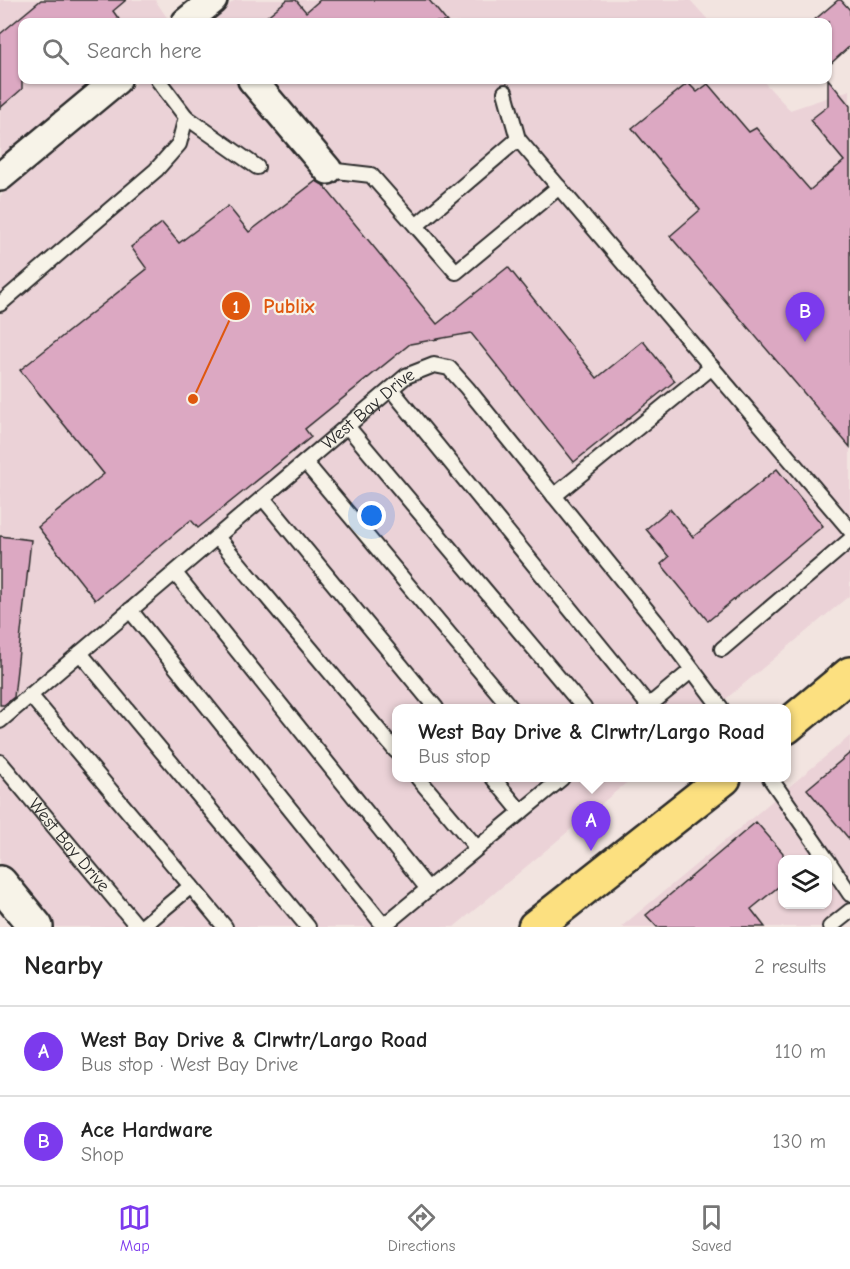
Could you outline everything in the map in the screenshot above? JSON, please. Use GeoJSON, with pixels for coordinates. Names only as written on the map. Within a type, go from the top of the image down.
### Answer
{"type":"FeatureCollection","features":[{"type":"Feature","properties":{"kind":"main road"},"geometry":{"type":"LineString","coordinates":[[791,723],[850,674]]}},
{"type":"Feature","properties":{"kind":"main road"},"geometry":{"type":"LineString","coordinates":[[543,925],[718,782]]}},
{"type":"Feature","properties":{"kind":"main road"},"geometry":{"type":"LineString","coordinates":[[0,884],[36,927]]}},
{"type":"Feature","properties":{"kind":"street"},"geometry":{"type":"LineString","coordinates":[[0,177],[112,84]]}},
{"type":"Feature","properties":{"kind":"street"},"geometry":{"type":"LineString","coordinates":[[255,84],[328,170]]}},
{"type":"Feature","properties":{"kind":"lane"},"geometry":{"type":"LineString","coordinates":[[161,84],[186,117],[257,167]]}},
{"type":"Feature","properties":{"kind":"lane"},"geometry":{"type":"LineString","coordinates":[[506,92],[518,139],[850,531]]}},
{"type":"Feature","properties":{"kind":"lane"},"geometry":{"type":"LineString","coordinates":[[0,304],[156,170],[179,144],[186,117]]}},
{"type":"Feature","properties":{"kind":"lane"},"geometry":{"type":"LineString","coordinates":[[416,226],[518,139]]}},
{"type":"Feature","properties":{"kind":"lane"},"geometry":{"type":"LineString","coordinates":[[328,170],[371,175],[456,272],[559,187]]}},
{"type":"Feature","properties":{"kind":"lane","name":"West Bay Drive"},"geometry":{"type":"LineString","coordinates":[[0,721],[406,376],[434,365],[449,368],[661,628],[718,704]]}},
{"type":"Feature","properties":{"kind":"lane"},"geometry":{"type":"LineString","coordinates":[[554,496],[712,367]]}},
{"type":"Feature","properties":{"kind":"lane"},"geometry":{"type":"LineString","coordinates":[[391,389],[645,704]]}},
{"type":"Feature","properties":{"kind":"lane"},"geometry":{"type":"LineString","coordinates":[[347,426],[581,704]]}},
{"type":"Feature","properties":{"kind":"lane"},"geometry":{"type":"LineString","coordinates":[[305,462],[508,704]]}},
{"type":"Feature","properties":{"kind":"lane"},"geometry":{"type":"LineString","coordinates":[[263,498],[433,704]]}},
{"type":"Feature","properties":{"kind":"lane"},"geometry":{"type":"LineString","coordinates":[[217,537],[392,746]]}},
{"type":"Feature","properties":{"kind":"lane"},"geometry":{"type":"LineString","coordinates":[[722,650],[850,540]]}},
{"type":"Feature","properties":{"kind":"lane"},"geometry":{"type":"LineString","coordinates":[[175,573],[428,889]]}},
{"type":"Feature","properties":{"kind":"lane"},"geometry":{"type":"LineString","coordinates":[[130,610],[383,926],[556,782]]}},
{"type":"Feature","properties":{"kind":"lane"},"geometry":{"type":"LineString","coordinates":[[80,653],[308,927]]}},
{"type":"Feature","properties":{"kind":"lane"},"geometry":{"type":"LineString","coordinates":[[651,704],[692,670]]}},
{"type":"Feature","properties":{"kind":"lane"},"geometry":{"type":"LineString","coordinates":[[30,695],[225,927]]}},
{"type":"Feature","properties":{"kind":"lane","name":"West Bay Drive"},"geometry":{"type":"LineString","coordinates":[[0,762],[140,927],[191,886]]}},
{"type":"Feature","properties":{"kind":"lane"},"geometry":{"type":"LineString","coordinates":[[422,782],[477,848]]}},
{"type":"Feature","properties":{"kind":"lane"},"geometry":{"type":"LineString","coordinates":[[497,782],[521,812]]}},
{"type":"Feature","properties":{"kind":"lane"},"geometry":{"type":"LineString","coordinates":[[773,782],[824,855]]}},
{"type":"Feature","properties":{"kind":"lane"},"geometry":{"type":"LineString","coordinates":[[832,867],[850,894]]}},
{"type":"Feature","properties":{"kind":"lane"},"geometry":{"type":"LineString","coordinates":[[830,927],[850,911]]}},
{"type":"Feature","properties":{"kind":"shaded area"},"geometry":{"type":"Polygon","coordinates":[[[0,0],[155,0],[167,18],[18,18],[18,84],[90,84],[0,159],[0,0]]]}},
{"type":"Feature","properties":{"kind":"shaded area"},"geometry":{"type":"Polygon","coordinates":[[[235,0],[690,0],[706,18],[216,18],[235,0]]]}},
{"type":"Feature","properties":{"kind":"shaded area"},"geometry":{"type":"Polygon","coordinates":[[[135,84],[238,84],[328,188],[347,172],[271,84],[766,84],[790,110],[850,90],[850,595],[720,704],[392,704],[392,782],[627,782],[454,927],[52,927],[0,864],[0,196],[135,84]]]}},
{"type":"Feature","properties":{"kind":"shaded area"},"geometry":{"type":"Polygon","coordinates":[[[850,736],[850,908],[829,927],[621,927],[850,736]]]}},
{"type":"Feature","properties":{"kind":"building"},"geometry":{"type":"Polygon","coordinates":[[[41,0],[126,0],[113,11],[118,18],[19,18],[41,0]]]}},
{"type":"Feature","properties":{"kind":"building"},"geometry":{"type":"Polygon","coordinates":[[[287,0],[296,0],[306,12],[320,0],[429,0],[444,18],[265,18],[287,0]]]}},
{"type":"Feature","properties":{"kind":"building"},"geometry":{"type":"Polygon","coordinates":[[[838,0],[841,0],[850,10],[850,46],[832,62],[832,18],[817,18],[838,0]]]}},
{"type":"Feature","properties":{"kind":"building"},"geometry":{"type":"Polygon","coordinates":[[[18,19],[18,84],[22,84],[22,89],[0,108],[0,34],[18,19]]]}},
{"type":"Feature","properties":{"kind":"building"},"geometry":{"type":"Polygon","coordinates":[[[687,84],[697,92],[708,84],[749,132],[756,128],[810,190],[844,161],[810,120],[828,106],[828,84],[832,84],[850,106],[850,447],[670,236],[700,210],[632,128],[687,84]]]}},
{"type":"Feature","properties":{"kind":"building"},"geometry":{"type":"Polygon","coordinates":[[[316,181],[323,185],[437,324],[508,267],[597,378],[643,341],[675,381],[574,462],[471,333],[410,344],[305,429],[311,437],[198,528],[191,520],[95,600],[38,527],[104,474],[20,370],[147,269],[131,247],[162,223],[179,243],[228,206],[249,232],[316,181]]]}},
{"type":"Feature","properties":{"kind":"building"},"geometry":{"type":"Polygon","coordinates":[[[777,469],[823,526],[708,621],[661,564],[669,557],[646,529],[670,509],[693,537],[777,469]]]}},
{"type":"Feature","properties":{"kind":"building"},"geometry":{"type":"Polygon","coordinates":[[[0,536],[31,540],[14,697],[4,705],[0,705],[0,536]]]}},
{"type":"Feature","properties":{"kind":"building"},"geometry":{"type":"Polygon","coordinates":[[[850,753],[850,840],[807,789],[850,753]]]}},
{"type":"Feature","properties":{"kind":"building"},"geometry":{"type":"Polygon","coordinates":[[[756,822],[783,853],[783,855],[778,855],[778,887],[751,909],[765,927],[657,927],[646,915],[756,822]]]}},
{"type":"Feature","properties":{"kind":"place","name":"Ace Hardware"},"geometry":{"type":"Point","coordinates":[805,342]}},
{"type":"Feature","properties":{"kind":"place","name":"Publix"},"geometry":{"type":"Point","coordinates":[193,399]}},
{"type":"Feature","properties":{"kind":"place","name":"West Bay Drive & Clrwtr/Largo Road"},"geometry":{"type":"Point","coordinates":[591,851]}}]}
